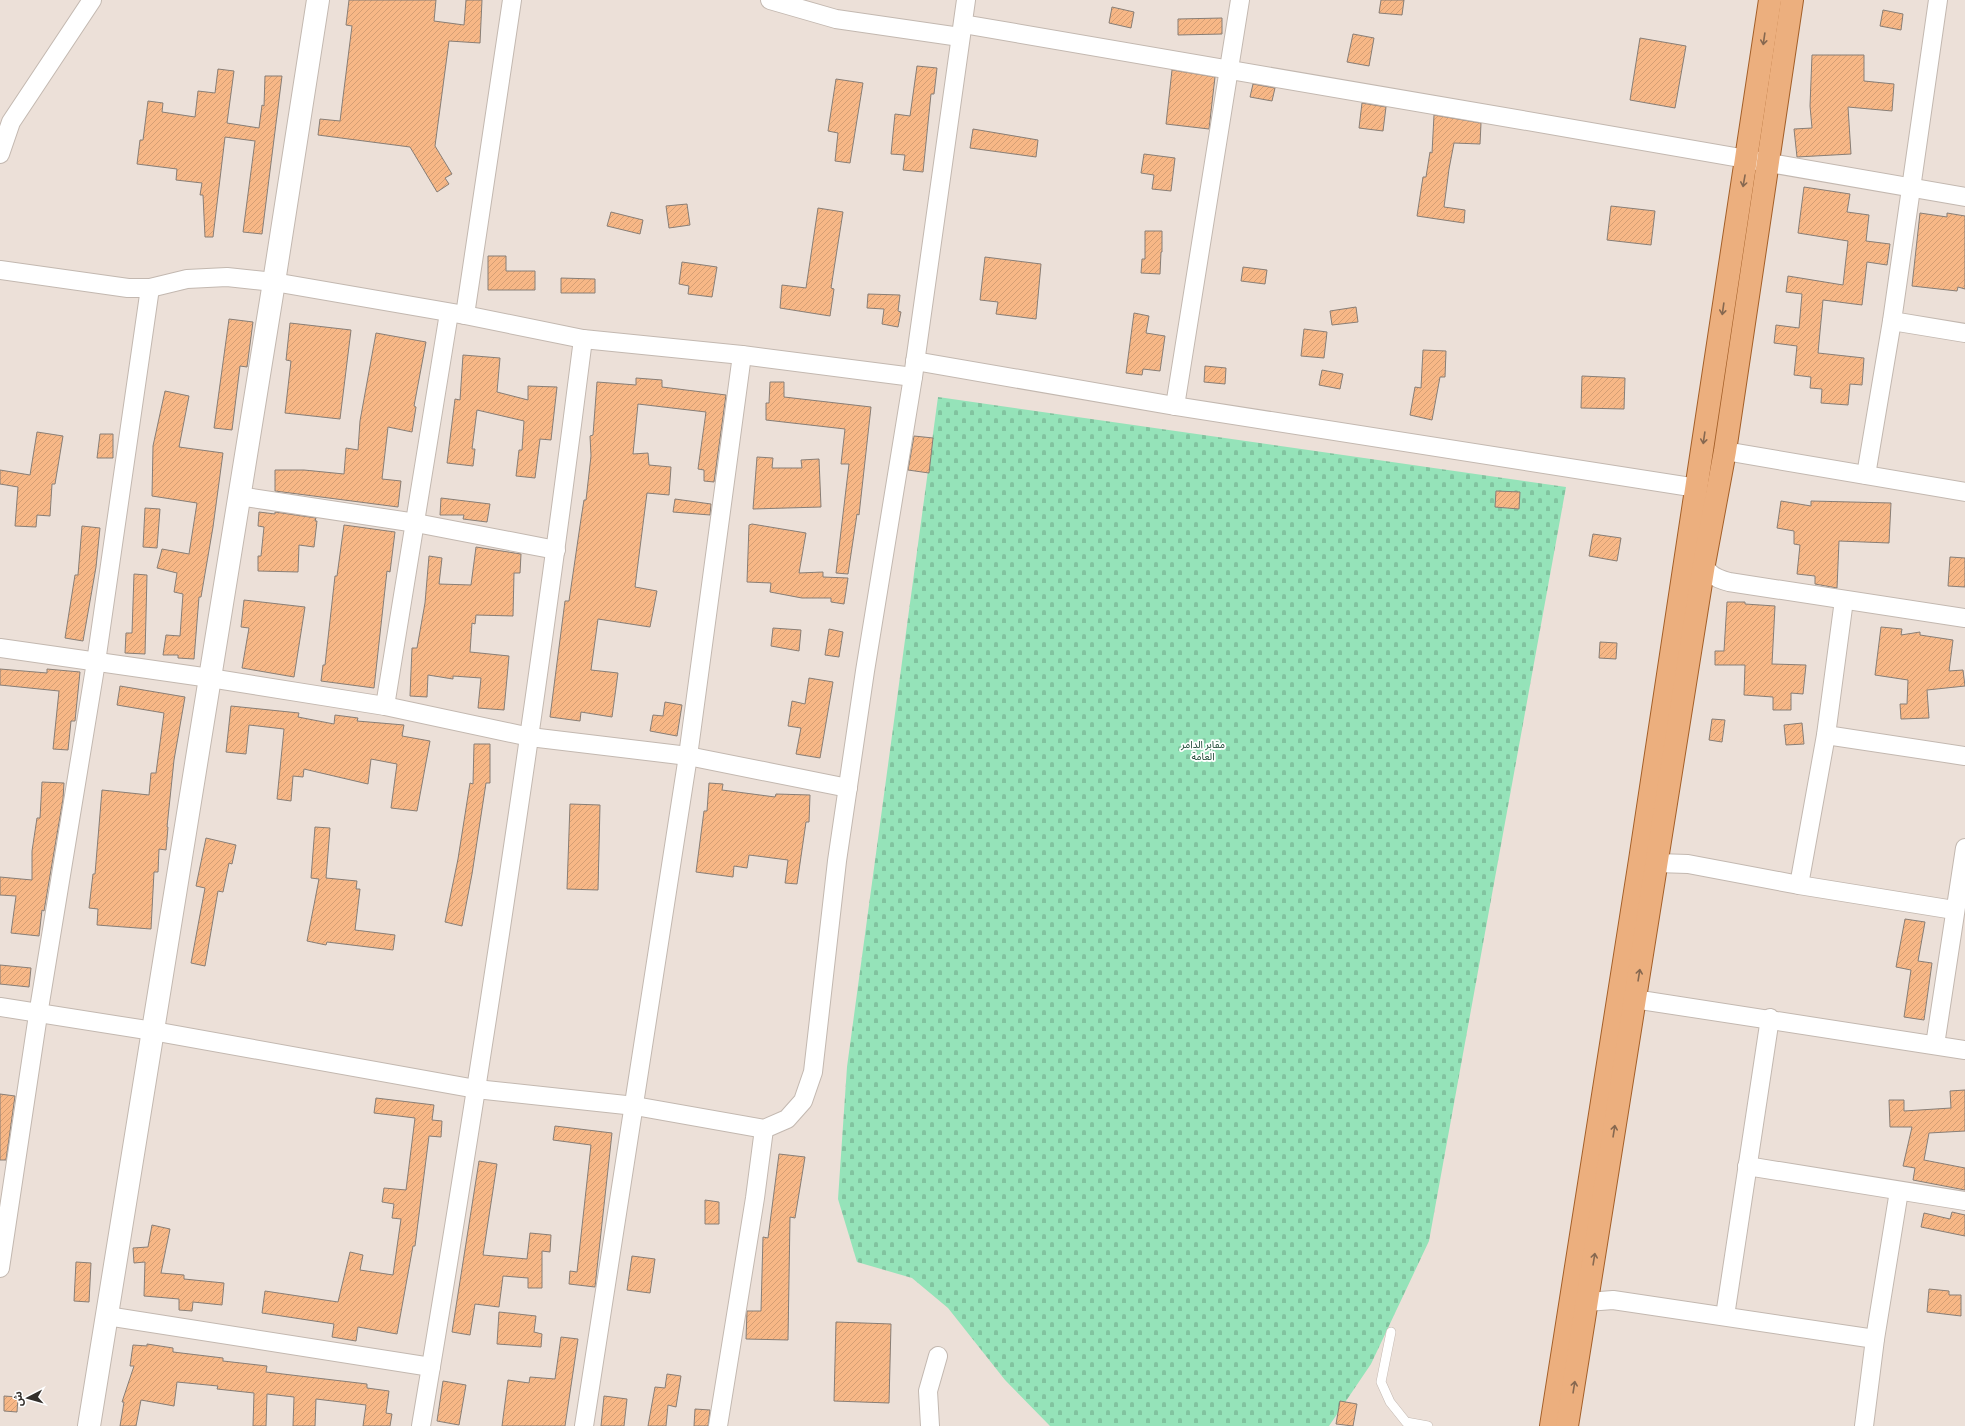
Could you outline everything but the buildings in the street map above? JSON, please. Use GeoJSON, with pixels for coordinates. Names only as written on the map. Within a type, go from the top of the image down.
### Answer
{"type":"FeatureCollection","features":[{"type":"Feature","properties":{"kind":"main road"},"geometry":{"type":"LineString","coordinates":[[1567,1426],[1587,1302],[1627,998],[1657,863],[1695,559],[1697,488],[1770,0]]}},
{"type":"Feature","properties":{"kind":"main road"},"geometry":{"type":"LineString","coordinates":[[1551,1426],[1627,998],[1695,559],[1725,451],[1769,164],[1792,0]]}},
{"type":"Feature","properties":{"kind":"street"},"geometry":{"type":"LineString","coordinates":[[0,154],[11,122],[92,0]]}},
{"type":"Feature","properties":{"kind":"street"},"geometry":{"type":"LineString","coordinates":[[88,1426],[274,282],[318,0]]}},
{"type":"Feature","properties":{"kind":"street"},"geometry":{"type":"LineString","coordinates":[[385,706],[416,523],[457,314],[512,0]]}},
{"type":"Feature","properties":{"kind":"street"},"geometry":{"type":"LineString","coordinates":[[770,0],[795,3],[836,19],[962,30],[1230,68],[1769,164],[1965,196]]}},
{"type":"Feature","properties":{"kind":"street"},"geometry":{"type":"LineString","coordinates":[[0,1008],[153,1031],[476,1089],[635,1106],[764,1129],[786,1119],[803,1101],[813,1072],[837,862],[865,671],[914,369],[966,0]]}},
{"type":"Feature","properties":{"kind":"street"},"geometry":{"type":"LineString","coordinates":[[1175,406],[1240,0]]}},
{"type":"Feature","properties":{"kind":"street"},"geometry":{"type":"LineString","coordinates":[[1866,475],[1892,321],[1938,0]]}},
{"type":"Feature","properties":{"kind":"street"},"geometry":{"type":"LineString","coordinates":[[0,270],[106,286],[150,288],[187,279],[221,277],[274,282],[457,314],[583,339],[742,355],[914,369],[1175,406],[1697,488]]}},
{"type":"Feature","properties":{"kind":"street"},"geometry":{"type":"LineString","coordinates":[[0,1268],[38,1014],[96,662],[150,288]]}},
{"type":"Feature","properties":{"kind":"street"},"geometry":{"type":"LineString","coordinates":[[1892,321],[1965,333]]}},
{"type":"Feature","properties":{"kind":"street"},"geometry":{"type":"LineString","coordinates":[[421,1426],[476,1089],[530,737],[583,339]]}},
{"type":"Feature","properties":{"kind":"street"},"geometry":{"type":"LineString","coordinates":[[584,1426],[635,1106],[688,756],[742,355]]}},
{"type":"Feature","properties":{"kind":"street"},"geometry":{"type":"LineString","coordinates":[[1725,451],[1965,492]]}},
{"type":"Feature","properties":{"kind":"street"},"geometry":{"type":"LineString","coordinates":[[239,496],[416,523],[556,550]]}},
{"type":"Feature","properties":{"kind":"street"},"geometry":{"type":"LineString","coordinates":[[1695,559],[1710,573],[1728,582],[1965,618]]}},
{"type":"Feature","properties":{"kind":"street"},"geometry":{"type":"LineString","coordinates":[[1800,886],[1826,735],[1844,600]]}},
{"type":"Feature","properties":{"kind":"street"},"geometry":{"type":"LineString","coordinates":[[0,648],[210,678],[385,706],[530,737],[688,756],[848,788]]}},
{"type":"Feature","properties":{"kind":"street"},"geometry":{"type":"LineString","coordinates":[[1826,735],[1965,756]]}},
{"type":"Feature","properties":{"kind":"street"},"geometry":{"type":"LineString","coordinates":[[1935,1045],[1954,910],[1965,848]]}},
{"type":"Feature","properties":{"kind":"street"},"geometry":{"type":"LineString","coordinates":[[1657,863],[1688,864],[1800,886],[1954,910]]}},
{"type":"Feature","properties":{"kind":"street"},"geometry":{"type":"LineString","coordinates":[[1627,998],[1770,1018],[1965,1050]]}},
{"type":"Feature","properties":{"kind":"street"},"geometry":{"type":"LineString","coordinates":[[1725,1316],[1770,1018]]}},
{"type":"Feature","properties":{"kind":"street"},"geometry":{"type":"LineString","coordinates":[[718,1426],[755,1198],[764,1129]]}},
{"type":"Feature","properties":{"kind":"street"},"geometry":{"type":"LineString","coordinates":[[1747,1166],[1965,1201]]}},
{"type":"Feature","properties":{"kind":"street"},"geometry":{"type":"LineString","coordinates":[[1864,1426],[1875,1338],[1899,1191]]}},
{"type":"Feature","properties":{"kind":"street"},"geometry":{"type":"LineString","coordinates":[[1587,1302],[1613,1300],[1875,1338]]}},
{"type":"Feature","properties":{"kind":"street"},"geometry":{"type":"LineString","coordinates":[[107,1316],[431,1367]]}},
{"type":"Feature","properties":{"kind":"street"},"geometry":{"type":"LineString","coordinates":[[930,1426],[928,1391],[938,1356]]}},
{"type":"Feature","properties":{"kind":"lane"},"geometry":{"type":"LineString","coordinates":[[1391,1332],[1381,1382],[1390,1402],[1406,1422],[1428,1426]]}},
{"type":"Feature","properties":{"kind":"green space","name":"مقابر الدامر العامة"},"geometry":{"type":"Polygon","coordinates":[[[938,397],[1566,487],[1429,1241],[1371,1364],[1329,1426],[1050,1426],[1005,1380],[948,1308],[912,1278],[857,1262],[838,1199],[847,1067],[938,397]]]}}]}
